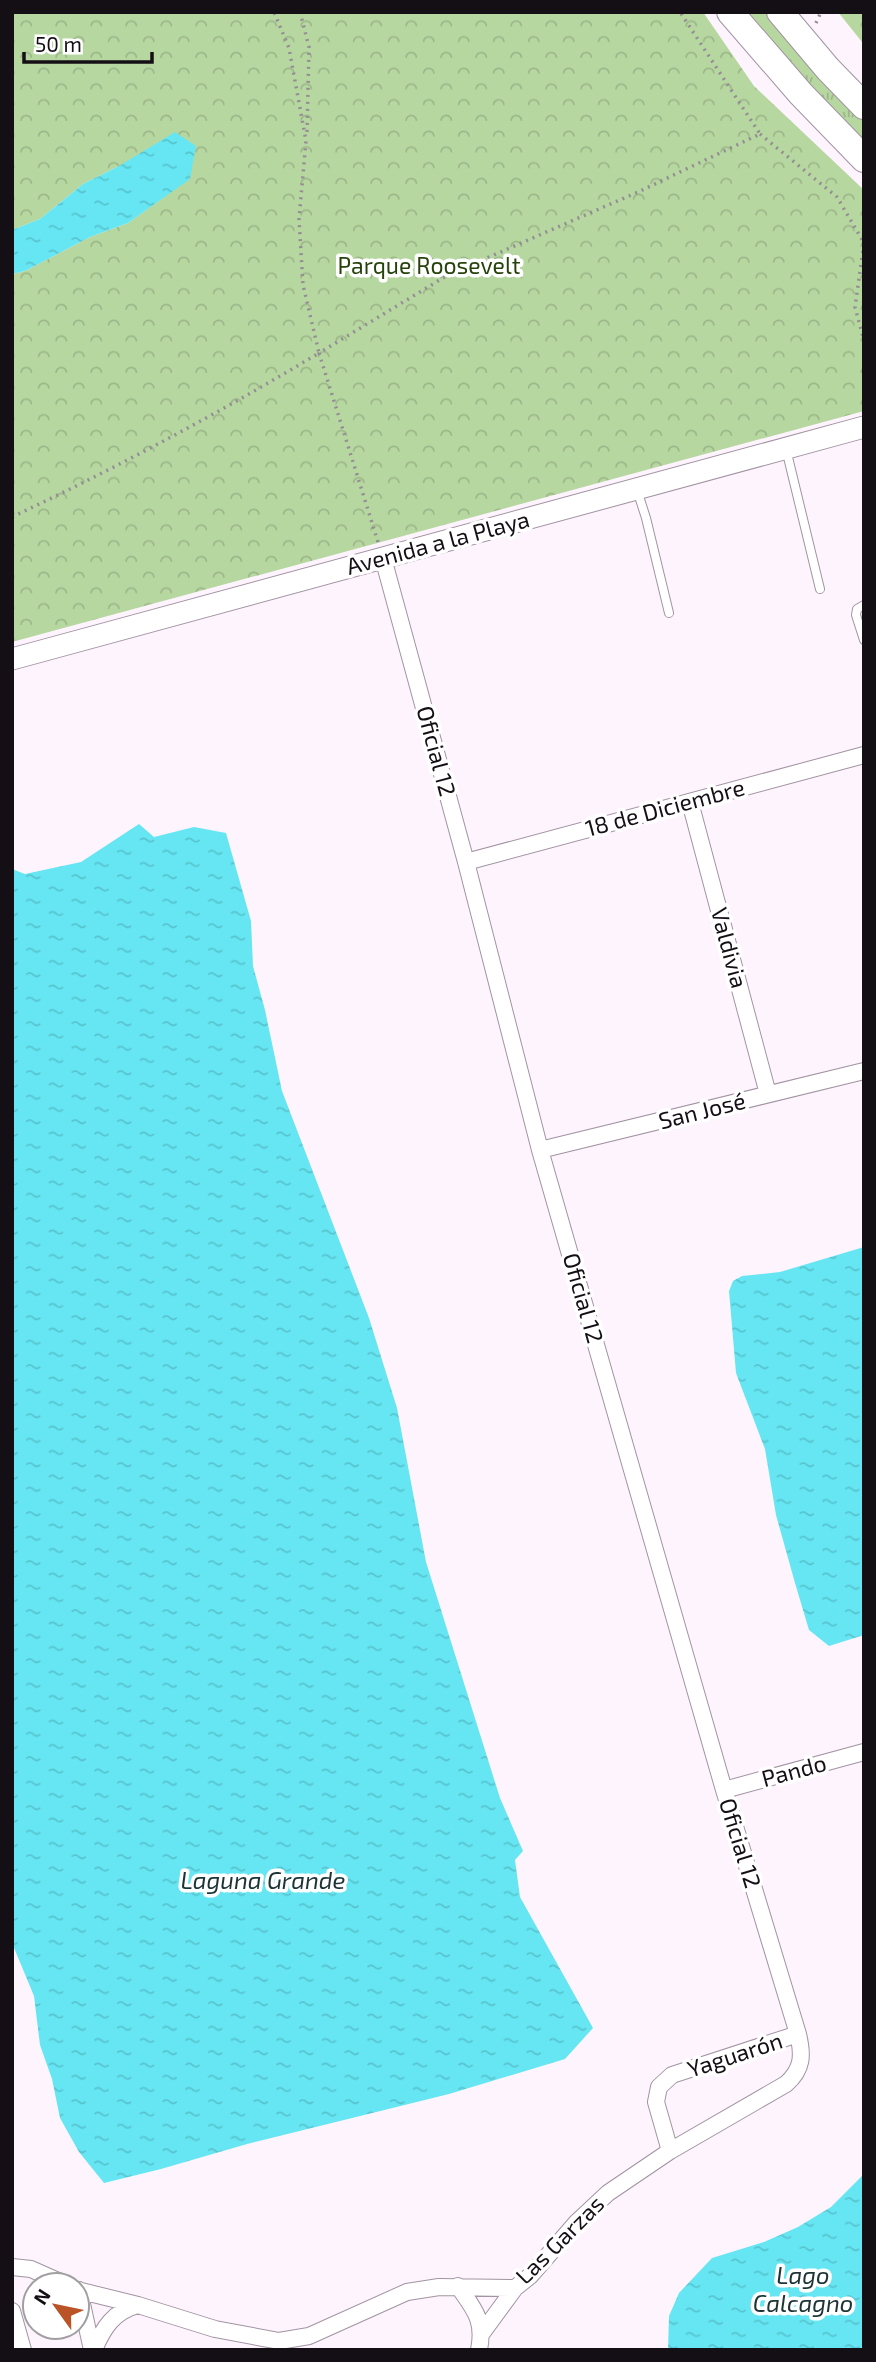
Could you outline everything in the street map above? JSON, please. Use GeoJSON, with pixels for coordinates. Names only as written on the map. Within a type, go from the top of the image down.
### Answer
{"type":"FeatureCollection","features":[{"type":"Feature","properties":{"kind":"highway"},"geometry":{"type":"LineString","coordinates":[[730,12],[784,76],[864,159]]}},
{"type":"Feature","properties":{"kind":"highway"},"geometry":{"type":"LineString","coordinates":[[780,12],[828,69],[864,106]]}},
{"type":"Feature","properties":{"kind":"street","name":"Avenida a la Playa"},"geometry":{"type":"LineString","coordinates":[[12,659],[864,427]]}},
{"type":"Feature","properties":{"kind":"street","name":"Oficial 12"},"geometry":{"type":"LineString","coordinates":[[383,558],[466,862],[540,1150],[724,1790],[798,2035]]}},
{"type":"Feature","properties":{"kind":"street","name":"18 de Diciembre"},"geometry":{"type":"LineString","coordinates":[[466,862],[864,755]]}},
{"type":"Feature","properties":{"kind":"street","name":"Valdivia"},"geometry":{"type":"LineString","coordinates":[[690,802],[768,1094]]}},
{"type":"Feature","properties":{"kind":"street","name":"San José"},"geometry":{"type":"LineString","coordinates":[[540,1150],[864,1071]]}},
{"type":"Feature","properties":{"kind":"street","name":"Pando"},"geometry":{"type":"LineString","coordinates":[[724,1790],[864,1752]]}},
{"type":"Feature","properties":{"kind":"street","name":"Las Garzas"},"geometry":{"type":"LineString","coordinates":[[91,2293],[215,2329],[279,2341],[309,2336],[407,2292],[457,2286],[514,2288],[530,2276],[577,2222],[608,2193],[670,2151],[756,2103],[795,2076],[802,2053],[798,2035]]}},
{"type":"Feature","properties":{"kind":"street","name":"Yaguarón"},"geometry":{"type":"LineString","coordinates":[[670,2151],[656,2102],[659,2087],[672,2075],[798,2035]]}},
{"type":"Feature","properties":{"kind":"street","name":"Las Garzas"},"geometry":{"type":"LineString","coordinates":[[12,2267],[36,2271]]}},
{"type":"Feature","properties":{"kind":"street"},"geometry":{"type":"LineString","coordinates":[[457,2286],[477,2314],[482,2333],[479,2350]]}},
{"type":"Feature","properties":{"kind":"street"},"geometry":{"type":"LineString","coordinates":[[482,2333],[514,2288]]}},
{"type":"Feature","properties":{"kind":"street"},"geometry":{"type":"LineString","coordinates":[[93,2350],[112,2318],[126,2308],[138,2305]]}},
{"type":"Feature","properties":{"kind":"street"},"geometry":{"type":"LineString","coordinates":[[12,2311],[23,2350]]}},
{"type":"Feature","properties":{"kind":"lane"},"geometry":{"type":"LineString","coordinates":[[786,448],[820,589]]}},
{"type":"Feature","properties":{"kind":"lane"},"geometry":{"type":"LineString","coordinates":[[636,489],[646,518],[669,612]]}},
{"type":"Feature","properties":{"kind":"lane"},"geometry":{"type":"LineString","coordinates":[[864,605],[857,609],[856,615],[864,640]]}},
{"type":"Feature","properties":{"kind":"path"},"geometry":{"type":"LineString","coordinates":[[274,12],[289,48],[306,141]]}},
{"type":"Feature","properties":{"kind":"path"},"geometry":{"type":"LineString","coordinates":[[300,12],[309,47],[306,141],[299,219],[303,285],[319,353],[383,558]]}},
{"type":"Feature","properties":{"kind":"path"},"geometry":{"type":"LineString","coordinates":[[680,12],[760,134],[837,197],[864,243],[855,307],[864,341]]}},
{"type":"Feature","properties":{"kind":"path"},"geometry":{"type":"LineString","coordinates":[[12,517],[88,481],[222,411],[448,275],[638,192],[760,134]]}},
{"type":"Feature","properties":{"kind":"green space","name":"Parque Roosevelt"},"geometry":{"type":"Polygon","coordinates":[[[12,12],[703,12],[754,86],[864,190],[864,411],[12,642],[12,274],[25,271],[90,237],[128,223],[189,179],[119,166],[83,184],[40,219],[12,230],[12,12]]]}},
{"type":"Feature","properties":{"kind":"green space"},"geometry":{"type":"Polygon","coordinates":[[[742,12],[767,12],[821,75],[864,119],[864,146],[742,12]]]}},
{"type":"Feature","properties":{"kind":"green space"},"geometry":{"type":"Polygon","coordinates":[[[838,12],[864,12],[864,44],[862,42],[838,12]]]}},
{"type":"Feature","properties":{"kind":"water"},"geometry":{"type":"Polygon","coordinates":[[[175,132],[196,146],[190,179],[128,223],[90,237],[25,271],[12,274],[12,230],[40,219],[83,184],[175,132]]]}},
{"type":"Feature","properties":{"kind":"water","name":"Laguna Grande"},"geometry":{"type":"Polygon","coordinates":[[[139,824],[154,837],[194,827],[226,833],[251,921],[253,966],[282,1091],[369,1318],[397,1408],[426,1562],[500,1798],[523,1851],[515,1860],[520,1897],[593,2028],[565,2059],[449,2094],[104,2183],[79,2152],[60,2118],[52,2079],[40,2045],[34,1996],[12,1943],[12,869],[25,874],[81,862],[139,824]]]}},
{"type":"Feature","properties":{"kind":"water"},"geometry":{"type":"Polygon","coordinates":[[[864,1247],[864,1635],[829,1646],[809,1630],[795,1583],[776,1515],[765,1449],[736,1373],[729,1291],[733,1281],[742,1276],[780,1272],[864,1247]]]}},
{"type":"Feature","properties":{"kind":"water","name":"Lago Calcagno"},"geometry":{"type":"Polygon","coordinates":[[[864,2174],[864,2350],[668,2350],[669,2316],[679,2293],[712,2258],[764,2242],[798,2227],[831,2207],[864,2174]]]}}]}
